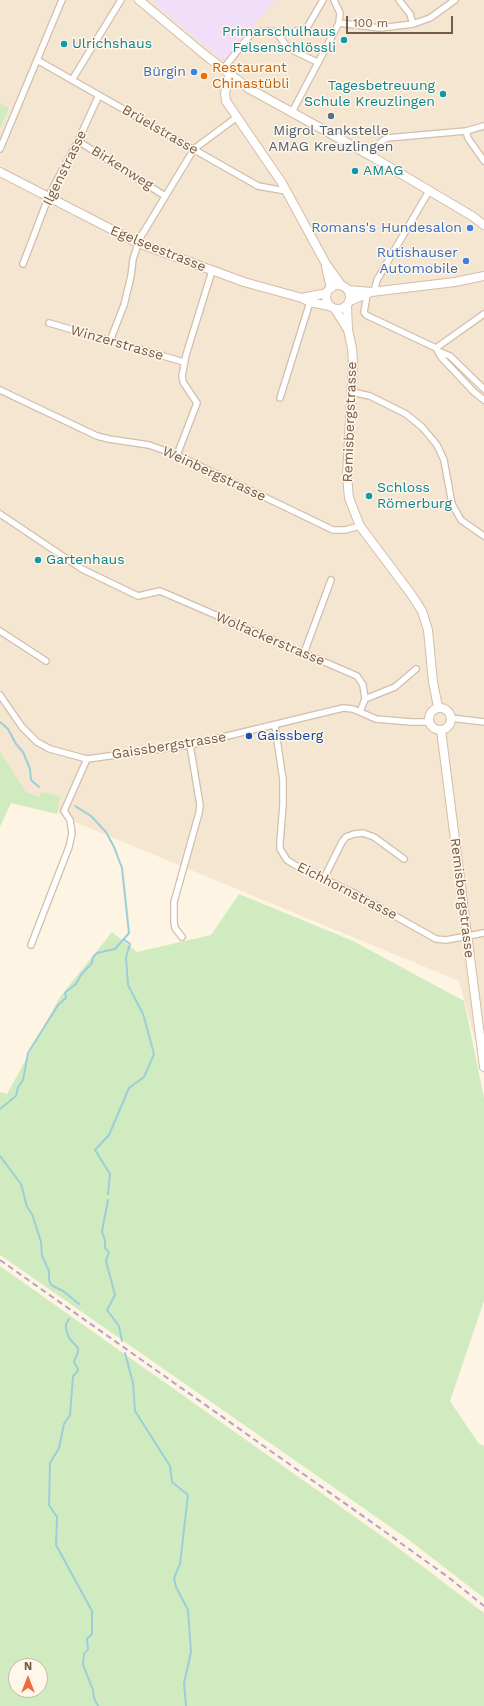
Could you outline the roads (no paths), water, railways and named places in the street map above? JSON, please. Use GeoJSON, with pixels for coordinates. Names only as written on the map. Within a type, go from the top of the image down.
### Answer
{"type":"FeatureCollection","features":[{"type":"Feature","properties":{"kind":"street"},"geometry":{"type":"LineString","coordinates":[[0,149],[62,0]]}},
{"type":"Feature","properties":{"kind":"street"},"geometry":{"type":"LineString","coordinates":[[72,80],[121,0]]}},
{"type":"Feature","properties":{"kind":"street"},"geometry":{"type":"LineString","coordinates":[[139,0],[230,75],[267,99],[371,156],[472,216],[484,225]]}},
{"type":"Feature","properties":{"kind":"street"},"geometry":{"type":"LineString","coordinates":[[223,69],[250,35],[261,31],[288,33],[305,29],[322,0]]}},
{"type":"Feature","properties":{"kind":"street"},"geometry":{"type":"LineString","coordinates":[[292,112],[339,23],[340,13],[334,0]]}},
{"type":"Feature","properties":{"kind":"street"},"geometry":{"type":"LineString","coordinates":[[398,0],[410,14],[413,24]]}},
{"type":"Feature","properties":{"kind":"street"},"geometry":{"type":"LineString","coordinates":[[339,23],[380,28],[413,24],[430,18],[455,0]]}},
{"type":"Feature","properties":{"kind":"street"},"geometry":{"type":"LineString","coordinates":[[277,33],[288,48],[318,62]]}},
{"type":"Feature","properties":{"kind":"street","name":"Brüelstrasse"},"geometry":{"type":"LineString","coordinates":[[37,60],[258,186],[286,191]]}},
{"type":"Feature","properties":{"kind":"street"},"geometry":{"type":"LineString","coordinates":[[230,75],[225,97],[228,106],[237,117],[286,191],[326,264],[350,295],[349,303]]}},
{"type":"Feature","properties":{"kind":"street","name":"Ilgenstrasse"},"geometry":{"type":"LineString","coordinates":[[23,264],[49,197],[78,141],[99,95]]}},
{"type":"Feature","properties":{"kind":"street"},"geometry":{"type":"LineString","coordinates":[[110,341],[124,305],[138,243],[194,149],[237,117]]}},
{"type":"Feature","properties":{"kind":"street"},"geometry":{"type":"LineString","coordinates":[[371,156],[382,141],[387,138],[466,131],[484,126]]}},
{"type":"Feature","properties":{"kind":"street"},"geometry":{"type":"LineString","coordinates":[[466,131],[468,138],[484,161]]}},
{"type":"Feature","properties":{"kind":"street","name":"Birkenweg"},"geometry":{"type":"LineString","coordinates":[[78,141],[166,196]]}},
{"type":"Feature","properties":{"kind":"street","name":"Egelseestrasse"},"geometry":{"type":"LineString","coordinates":[[0,172],[138,243],[244,282],[302,298],[310,302],[332,307]]}},
{"type":"Feature","properties":{"kind":"street"},"geometry":{"type":"LineString","coordinates":[[429,191],[370,293],[364,312],[366,315],[450,356],[484,389]]}},
{"type":"Feature","properties":{"kind":"street"},"geometry":{"type":"LineString","coordinates":[[472,216],[484,221]]}},
{"type":"Feature","properties":{"kind":"street"},"geometry":{"type":"LineString","coordinates":[[326,264],[329,290],[326,300],[332,307],[343,309],[349,303],[370,293],[455,282],[484,276]]}},
{"type":"Feature","properties":{"kind":"street"},"geometry":{"type":"LineString","coordinates":[[177,455],[196,403],[183,382],[184,362],[212,271]]}},
{"type":"Feature","properties":{"kind":"street"},"geometry":{"type":"LineString","coordinates":[[329,290],[336,286],[370,293]]}},
{"type":"Feature","properties":{"kind":"street","name":"Egelseestrasse"},"geometry":{"type":"LineString","coordinates":[[302,298],[329,290]]}},
{"type":"Feature","properties":{"kind":"street"},"geometry":{"type":"LineString","coordinates":[[280,398],[310,302]]}},
{"type":"Feature","properties":{"kind":"street","name":"Remisbergstrasse"},"geometry":{"type":"LineString","coordinates":[[349,303],[348,330],[352,348],[352,392],[348,483],[349,498],[360,526],[422,611],[428,630],[433,682],[438,707]]}},
{"type":"Feature","properties":{"kind":"street","name":"Remisbergstrasse"},"geometry":{"type":"LineString","coordinates":[[332,307],[348,330]]}},
{"type":"Feature","properties":{"kind":"street"},"geometry":{"type":"LineString","coordinates":[[437,349],[484,314]]}},
{"type":"Feature","properties":{"kind":"street","name":"Winzerstrasse"},"geometry":{"type":"LineString","coordinates":[[49,323],[184,362]]}},
{"type":"Feature","properties":{"kind":"street"},"geometry":{"type":"LineString","coordinates":[[437,349],[441,358],[474,392],[484,400]]}},
{"type":"Feature","properties":{"kind":"street","name":"Weinbergstrasse"},"geometry":{"type":"LineString","coordinates":[[0,390],[92,434],[109,439],[149,445],[177,455],[333,530],[345,530],[360,526]]}},
{"type":"Feature","properties":{"kind":"street"},"geometry":{"type":"LineString","coordinates":[[352,392],[370,396],[406,414],[422,427],[437,445],[444,460],[452,504],[461,520],[484,536]]}},
{"type":"Feature","properties":{"kind":"street","name":"Wolfackerstrasse"},"geometry":{"type":"LineString","coordinates":[[0,514],[82,569],[138,596],[160,591],[357,676],[363,685],[365,699]]}},
{"type":"Feature","properties":{"kind":"street"},"geometry":{"type":"LineString","coordinates":[[304,653],[331,580]]}},
{"type":"Feature","properties":{"kind":"street"},"geometry":{"type":"LineString","coordinates":[[0,631],[46,661]]}},
{"type":"Feature","properties":{"kind":"street"},"geometry":{"type":"LineString","coordinates":[[360,712],[365,699],[395,687],[416,669]]}},
{"type":"Feature","properties":{"kind":"street","name":"Gaissbergstrasse"},"geometry":{"type":"LineString","coordinates":[[0,695],[22,727],[37,742],[50,749],[87,759],[190,745],[275,726],[343,708],[360,712],[376,719],[429,722]]}},
{"type":"Feature","properties":{"kind":"street"},"geometry":{"type":"LineString","coordinates":[[438,707],[447,710],[451,718],[448,726],[441,730],[433,728],[429,722],[429,714],[434,708],[438,707]]}},
{"type":"Feature","properties":{"kind":"street"},"geometry":{"type":"LineString","coordinates":[[451,718],[484,722]]}},
{"type":"Feature","properties":{"kind":"street","name":"Eichhornstrasse"},"geometry":{"type":"LineString","coordinates":[[275,726],[283,780],[280,849],[293,864],[324,878],[436,938],[446,940],[484,933]]}},
{"type":"Feature","properties":{"kind":"street","name":"Remisbergstrasse"},"geometry":{"type":"LineString","coordinates":[[441,730],[484,1066]]}},
{"type":"Feature","properties":{"kind":"street"},"geometry":{"type":"LineString","coordinates":[[182,937],[175,928],[174,902],[200,805],[190,745]]}},
{"type":"Feature","properties":{"kind":"street"},"geometry":{"type":"LineString","coordinates":[[31,945],[69,847],[72,832],[70,820],[64,811],[87,759]]}},
{"type":"Feature","properties":{"kind":"street"},"geometry":{"type":"LineString","coordinates":[[324,878],[342,842],[346,837],[354,834],[363,833],[369,835],[404,859]]}},
{"type":"Feature","properties":{"kind":"waterway"},"geometry":{"type":"LineString","coordinates":[[0,722],[8,729],[16,744],[23,752],[30,769],[31,780],[39,787]]}},
{"type":"Feature","properties":{"kind":"waterway"},"geometry":{"type":"LineString","coordinates":[[0,1109],[16,1096],[18,1087],[23,1080],[28,1053],[58,1005],[66,998],[65,993],[76,984],[81,975],[92,963],[93,957],[97,953],[115,949],[129,933],[122,868],[114,847],[106,832],[91,816],[75,806]]}},
{"type":"Feature","properties":{"kind":"waterway"},"geometry":{"type":"LineString","coordinates":[[108,1194],[110,1174],[95,1150],[109,1135],[129,1088],[144,1077],[154,1054],[143,1014],[128,985],[126,957],[130,944],[123,939]]}},
{"type":"Feature","properties":{"kind":"waterway"},"geometry":{"type":"LineString","coordinates":[[0,1156],[21,1184],[27,1207],[32,1214],[41,1242],[42,1256],[49,1271],[49,1280],[51,1285],[63,1291],[79,1304]]}},
{"type":"Feature","properties":{"kind":"waterway"},"geometry":{"type":"LineString","coordinates":[[108,1200],[102,1231],[105,1241],[105,1248],[109,1252],[106,1261],[115,1295],[107,1310],[119,1326],[122,1341]]}},
{"type":"Feature","properties":{"kind":"waterway"},"geometry":{"type":"LineString","coordinates":[[69,1319],[66,1324],[66,1329],[69,1338],[78,1348],[74,1362],[78,1369],[73,1376],[70,1415],[64,1424],[59,1448],[50,1463],[49,1505],[57,1517],[56,1545],[92,1611],[92,1634],[87,1639],[88,1649],[84,1654],[83,1665],[98,1706]]}},
{"type":"Feature","properties":{"kind":"waterway"},"geometry":{"type":"LineString","coordinates":[[125,1353],[133,1383],[135,1411],[170,1466],[172,1482],[188,1495],[180,1564],[174,1578],[176,1587],[188,1610],[191,1652],[184,1683],[186,1706]]}},
{"type":"Feature","properties":{"kind":"railway"},"geometry":{"type":"LineString","coordinates":[[0,1260],[377,1526],[448,1577],[484,1606]]}},
{"type":"Feature","properties":{"kind":"place","name":"Primarschulhaus Felsenschlössli"},"geometry":{"type":"Point","coordinates":[344,40]}},
{"type":"Feature","properties":{"kind":"place","name":"Ulrichshaus"},"geometry":{"type":"Point","coordinates":[64,44]}},
{"type":"Feature","properties":{"kind":"place","name":"Bürgin"},"geometry":{"type":"Point","coordinates":[194,72]}},
{"type":"Feature","properties":{"kind":"place","name":"Restaurant Chinastübli"},"geometry":{"type":"Point","coordinates":[204,76]}},
{"type":"Feature","properties":{"kind":"place","name":"Tagesbetreuung Schule Kreuzlingen"},"geometry":{"type":"Point","coordinates":[443,94]}},
{"type":"Feature","properties":{"kind":"place","name":"Migrol Tankstelle AMAG Kreuzlingen"},"geometry":{"type":"Point","coordinates":[331,116]}},
{"type":"Feature","properties":{"kind":"place","name":"AMAG"},"geometry":{"type":"Point","coordinates":[355,171]}},
{"type":"Feature","properties":{"kind":"place","name":"Romans's Hundesalon"},"geometry":{"type":"Point","coordinates":[470,228]}},
{"type":"Feature","properties":{"kind":"place","name":"Rutishauser Automobile"},"geometry":{"type":"Point","coordinates":[466,261]}},
{"type":"Feature","properties":{"kind":"place","name":"Schloss Römerburg"},"geometry":{"type":"Point","coordinates":[369,496]}},
{"type":"Feature","properties":{"kind":"place","name":"Gartenhaus"},"geometry":{"type":"Point","coordinates":[38,560]}},
{"type":"Feature","properties":{"kind":"place","name":"Gaissberg"},"geometry":{"type":"Point","coordinates":[249,736]}}]}
